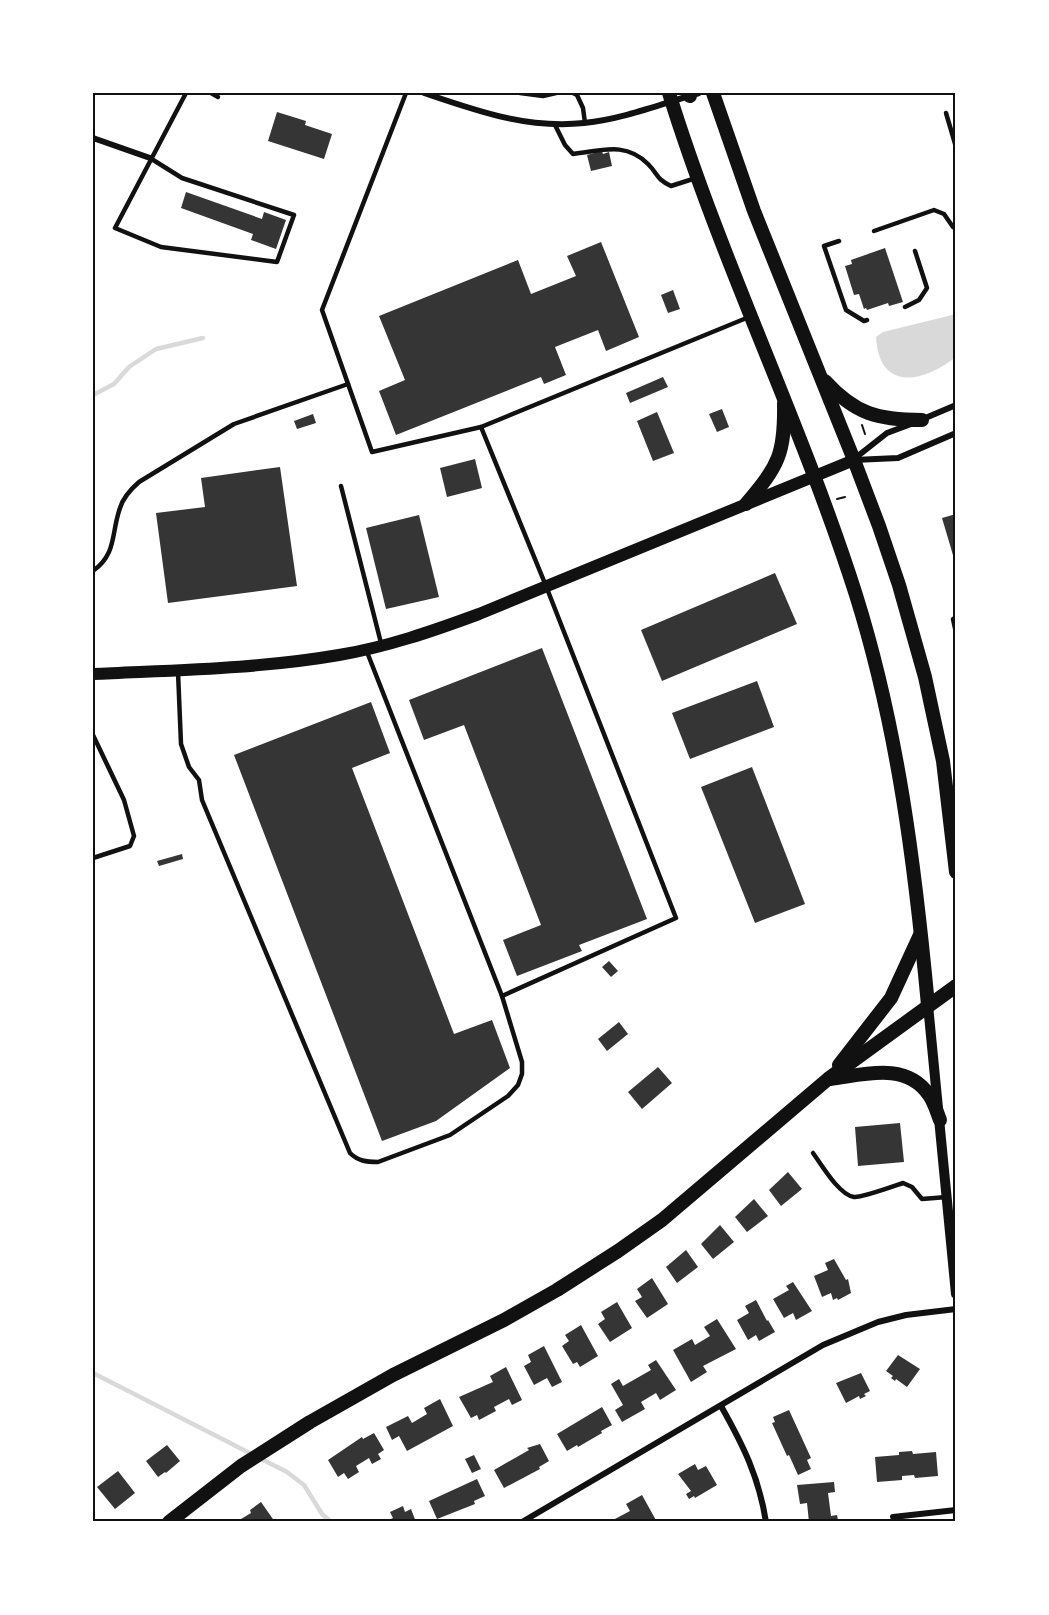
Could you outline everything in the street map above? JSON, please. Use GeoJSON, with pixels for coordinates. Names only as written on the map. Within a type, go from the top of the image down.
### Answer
{"type":"FeatureCollection","features":[{"type":"Feature","properties":{"kind":"main road"},"geometry":{"type":"LineString","coordinates":[[713,93],[754,211],[854,460],[899,585],[925,677],[956,819]]}},
{"type":"Feature","properties":{"kind":"main road"},"geometry":{"type":"LineString","coordinates":[[670,97],[698,177],[816,475],[857,598],[888,711],[904,797],[928,1005]]}},
{"type":"Feature","properties":{"kind":"main road"},"geometry":{"type":"LineString","coordinates":[[818,372],[839,396],[855,407],[893,420],[922,420]]}},
{"type":"Feature","properties":{"kind":"main road"},"geometry":{"type":"LineString","coordinates":[[746,504],[778,460],[784,434],[783,395]]}},
{"type":"Feature","properties":{"kind":"main road"},"geometry":{"type":"LineString","coordinates":[[94,671],[177,670],[272,664],[339,655],[382,646],[425,634],[479,614],[854,460]]}},
{"type":"Feature","properties":{"kind":"main road"},"geometry":{"type":"LineString","coordinates":[[943,761],[956,872]]}},
{"type":"Feature","properties":{"kind":"main road"},"geometry":{"type":"LineString","coordinates":[[828,1079],[891,998],[921,933]]}},
{"type":"Feature","properties":{"kind":"main road"},"geometry":{"type":"LineString","coordinates":[[169,1522],[267,1448],[352,1398],[504,1320],[618,1251],[662,1220],[828,1079],[956,986]]}},
{"type":"Feature","properties":{"kind":"main road"},"geometry":{"type":"LineString","coordinates":[[828,1079],[892,1072],[913,1079],[930,1096],[940,1120]]}},
{"type":"Feature","properties":{"kind":"street"},"geometry":{"type":"LineString","coordinates":[[424,93],[492,116],[526,123],[555,125],[585,123],[622,116],[670,97],[692,94]]}},
{"type":"Feature","properties":{"kind":"street"},"geometry":{"type":"LineString","coordinates":[[93,138],[150,158]]}},
{"type":"Feature","properties":{"kind":"street"},"geometry":{"type":"LineString","coordinates":[[854,460],[887,433],[956,405]]}},
{"type":"Feature","properties":{"kind":"street"},"geometry":{"type":"LineString","coordinates":[[854,460],[898,458],[956,433]]}},
{"type":"Feature","properties":{"kind":"street"},"geometry":{"type":"LineString","coordinates":[[928,1005],[956,1294]]}},
{"type":"Feature","properties":{"kind":"street"},"geometry":{"type":"LineString","coordinates":[[949,1216],[956,1244]]}},
{"type":"Feature","properties":{"kind":"street"},"geometry":{"type":"LineString","coordinates":[[522,1522],[533,1520],[823,1345],[878,1322],[906,1315],[956,1309]]}},
{"type":"Feature","properties":{"kind":"street"},"geometry":{"type":"LineString","coordinates":[[721,1406],[753,1468],[762,1496],[766,1522]]}},
{"type":"Feature","properties":{"kind":"street"},"geometry":{"type":"LineString","coordinates":[[893,1517],[956,1510]]}},
{"type":"Feature","properties":{"kind":"lane"},"geometry":{"type":"LineString","coordinates":[[150,158],[182,178],[294,215],[277,262],[161,247],[115,228],[150,158],[186,93]]}},
{"type":"Feature","properties":{"kind":"lane"},"geometry":{"type":"LineString","coordinates":[[211,93],[218,97]]}},
{"type":"Feature","properties":{"kind":"lane"},"geometry":{"type":"LineString","coordinates":[[406,93],[322,310],[372,452],[481,427],[752,316]]}},
{"type":"Feature","properties":{"kind":"lane"},"geometry":{"type":"LineString","coordinates":[[520,93],[543,96],[556,93]]}},
{"type":"Feature","properties":{"kind":"lane"},"geometry":{"type":"LineString","coordinates":[[573,93],[577,95],[583,108],[585,123]]}},
{"type":"Feature","properties":{"kind":"lane"},"geometry":{"type":"LineString","coordinates":[[946,113],[956,147]]}},
{"type":"Feature","properties":{"kind":"lane"},"geometry":{"type":"LineString","coordinates":[[555,125],[564,146],[573,154],[620,148],[648,164],[659,180],[671,186],[698,177]]}},
{"type":"Feature","properties":{"kind":"lane"},"geometry":{"type":"LineString","coordinates":[[874,231],[934,210],[944,214],[953,228],[956,228]]}},
{"type":"Feature","properties":{"kind":"lane"},"geometry":{"type":"LineString","coordinates":[[839,241],[824,246],[846,310],[864,321],[867,320]]}},
{"type":"Feature","properties":{"kind":"lane"},"geometry":{"type":"LineString","coordinates":[[905,307],[919,300],[927,288],[915,251]]}},
{"type":"Feature","properties":{"kind":"lane"},"geometry":{"type":"LineString","coordinates":[[93,571],[108,557],[120,508],[129,492],[139,482],[234,424],[348,384]]}},
{"type":"Feature","properties":{"kind":"lane"},"geometry":{"type":"LineString","coordinates":[[481,427],[546,586],[675,918],[502,996]]}},
{"type":"Feature","properties":{"kind":"lane"},"geometry":{"type":"LineString","coordinates":[[341,486],[382,646]]}},
{"type":"Feature","properties":{"kind":"lane"},"geometry":{"type":"LineString","coordinates":[[956,617],[953,619],[956,633]]}},
{"type":"Feature","properties":{"kind":"lane"},"geometry":{"type":"LineString","coordinates":[[177,670],[184,756],[199,780],[202,800],[350,1153],[356,1159],[378,1162],[450,1136],[508,1096],[518,1084],[522,1074],[522,1062],[502,996],[366,649]]}},
{"type":"Feature","properties":{"kind":"lane"},"geometry":{"type":"LineString","coordinates":[[93,735],[124,800],[134,836],[130,846],[93,858]]}},
{"type":"Feature","properties":{"kind":"lane"},"geometry":{"type":"LineString","coordinates":[[813,1153],[832,1180],[855,1198],[903,1183],[912,1187],[922,1199],[947,1197]]}},
{"type":"Feature","properties":{"kind":"path"},"geometry":{"type":"LineString","coordinates":[[863,422],[865,434]]}},
{"type":"Feature","properties":{"kind":"path"},"geometry":{"type":"LineString","coordinates":[[837,499],[845,496]]}},
{"type":"Feature","properties":{"kind":"shaded area"},"geometry":{"type":"Polygon","coordinates":[[[956,314],[956,357],[930,373],[917,377],[894,374],[885,367],[879,355],[876,337],[883,332],[956,314]]]}},
{"type":"Feature","properties":{"kind":"building"},"geometry":{"type":"Polygon","coordinates":[[[277,112],[306,121],[305,125],[332,134],[324,159],[268,141],[277,112]]]}},
{"type":"Feature","properties":{"kind":"building"},"geometry":{"type":"Polygon","coordinates":[[[602,151],[603,154],[609,152],[612,166],[591,171],[587,155],[602,151]]]}},
{"type":"Feature","properties":{"kind":"building"},"geometry":{"type":"Polygon","coordinates":[[[186,192],[262,219],[264,212],[286,220],[276,249],[251,240],[253,234],[181,208],[186,192]]]}},
{"type":"Feature","properties":{"kind":"building"},"geometry":{"type":"Polygon","coordinates":[[[601,242],[639,337],[606,351],[598,330],[555,347],[566,375],[544,384],[541,377],[396,435],[379,391],[405,380],[379,316],[518,260],[531,294],[576,276],[567,256],[601,242]]]}},
{"type":"Feature","properties":{"kind":"building"},"geometry":{"type":"Polygon","coordinates":[[[885,248],[903,302],[889,306],[888,303],[867,310],[864,309],[859,294],[854,295],[845,266],[852,264],[851,260],[885,248]]]}},
{"type":"Feature","properties":{"kind":"building"},"geometry":{"type":"Polygon","coordinates":[[[673,290],[680,309],[668,313],[661,295],[673,290]]]}},
{"type":"Feature","properties":{"kind":"building"},"geometry":{"type":"Polygon","coordinates":[[[663,377],[668,387],[630,403],[626,393],[663,377]]]}},
{"type":"Feature","properties":{"kind":"building"},"geometry":{"type":"Polygon","coordinates":[[[722,409],[729,427],[717,432],[709,414],[722,409]]]}},
{"type":"Feature","properties":{"kind":"building"},"geometry":{"type":"Polygon","coordinates":[[[657,412],[674,453],[653,461],[637,421],[657,412]]]}},
{"type":"Feature","properties":{"kind":"building"},"geometry":{"type":"Polygon","coordinates":[[[313,414],[316,423],[297,429],[294,421],[313,414]]]}},
{"type":"Feature","properties":{"kind":"building"},"geometry":{"type":"Polygon","coordinates":[[[475,459],[482,488],[447,497],[440,468],[475,459]]]}},
{"type":"Feature","properties":{"kind":"building"},"geometry":{"type":"Polygon","coordinates":[[[280,467],[297,586],[168,603],[156,513],[205,507],[201,478],[280,467]]]}},
{"type":"Feature","properties":{"kind":"building"},"geometry":{"type":"Polygon","coordinates":[[[956,514],[956,562],[955,562],[942,518],[956,514]]]}},
{"type":"Feature","properties":{"kind":"building"},"geometry":{"type":"Polygon","coordinates":[[[419,515],[439,597],[386,609],[366,528],[419,515]]]}},
{"type":"Feature","properties":{"kind":"building"},"geometry":{"type":"Polygon","coordinates":[[[775,573],[797,624],[662,681],[641,630],[775,573]]]}},
{"type":"Feature","properties":{"kind":"building"},"geometry":{"type":"Polygon","coordinates":[[[542,648],[647,919],[579,945],[582,951],[517,976],[503,940],[541,925],[464,725],[424,740],[409,700],[542,648]]]}},
{"type":"Feature","properties":{"kind":"building"},"geometry":{"type":"Polygon","coordinates":[[[757,681],[774,727],[690,759],[672,713],[757,681]]]}},
{"type":"Feature","properties":{"kind":"building"},"geometry":{"type":"Polygon","coordinates":[[[371,702],[390,753],[352,768],[454,1034],[492,1020],[510,1068],[436,1121],[382,1141],[234,755],[371,702]]]}},
{"type":"Feature","properties":{"kind":"building"},"geometry":{"type":"Polygon","coordinates":[[[752,767],[805,904],[755,923],[701,787],[752,767]]]}},
{"type":"Feature","properties":{"kind":"building"},"geometry":{"type":"Polygon","coordinates":[[[182,854],[183,859],[159,866],[157,861],[182,854]]]}},
{"type":"Feature","properties":{"kind":"building"},"geometry":{"type":"Polygon","coordinates":[[[609,961],[618,971],[611,977],[602,967],[609,961]]]}},
{"type":"Feature","properties":{"kind":"building"},"geometry":{"type":"Polygon","coordinates":[[[619,1022],[628,1034],[607,1051],[598,1039],[619,1022]]]}},
{"type":"Feature","properties":{"kind":"building"},"geometry":{"type":"Polygon","coordinates":[[[658,1067],[672,1083],[642,1109],[628,1092],[658,1067]]]}},
{"type":"Feature","properties":{"kind":"building"},"geometry":{"type":"Polygon","coordinates":[[[900,1123],[904,1162],[858,1166],[855,1127],[900,1123]]]}},
{"type":"Feature","properties":{"kind":"building"},"geometry":{"type":"Polygon","coordinates":[[[788,1172],[802,1189],[781,1206],[769,1190],[788,1172]]]}},
{"type":"Feature","properties":{"kind":"building"},"geometry":{"type":"Polygon","coordinates":[[[754,1199],[768,1216],[747,1232],[735,1217],[754,1199]]]}},
{"type":"Feature","properties":{"kind":"building"},"geometry":{"type":"Polygon","coordinates":[[[720,1225],[734,1242],[713,1259],[701,1244],[720,1225]]]}},
{"type":"Feature","properties":{"kind":"building"},"geometry":{"type":"Polygon","coordinates":[[[686,1250],[698,1267],[677,1283],[666,1267],[686,1250]]]}},
{"type":"Feature","properties":{"kind":"building"},"geometry":{"type":"Polygon","coordinates":[[[834,1259],[846,1280],[848,1279],[851,1293],[838,1300],[837,1298],[833,1300],[831,1293],[822,1297],[814,1276],[828,1270],[825,1263],[834,1259]]]}},
{"type":"Feature","properties":{"kind":"building"},"geometry":{"type":"Polygon","coordinates":[[[652,1278],[668,1304],[647,1318],[635,1301],[642,1297],[637,1289],[652,1278]]]}},
{"type":"Feature","properties":{"kind":"building"},"geometry":{"type":"Polygon","coordinates":[[[793,1282],[812,1311],[796,1320],[793,1313],[784,1318],[773,1299],[789,1290],[786,1286],[793,1282]]]}},
{"type":"Feature","properties":{"kind":"building"},"geometry":{"type":"Polygon","coordinates":[[[756,1300],[775,1332],[759,1341],[756,1335],[748,1340],[737,1320],[749,1313],[745,1306],[756,1300]]]}},
{"type":"Feature","properties":{"kind":"building"},"geometry":{"type":"Polygon","coordinates":[[[617,1302],[632,1328],[610,1342],[598,1324],[605,1319],[601,1312],[617,1302]]]}},
{"type":"Feature","properties":{"kind":"building"},"geometry":{"type":"Polygon","coordinates":[[[717,1319],[736,1349],[703,1366],[707,1372],[691,1382],[673,1350],[692,1339],[695,1345],[710,1336],[704,1327],[717,1319]]]}},
{"type":"Feature","properties":{"kind":"building"},"geometry":{"type":"Polygon","coordinates":[[[581,1325],[598,1356],[580,1367],[577,1362],[573,1364],[562,1346],[569,1341],[565,1335],[581,1325]]]}},
{"type":"Feature","properties":{"kind":"building"},"geometry":{"type":"Polygon","coordinates":[[[544,1346],[562,1382],[552,1387],[547,1378],[534,1385],[524,1366],[531,1362],[528,1355],[544,1346]]]}},
{"type":"Feature","properties":{"kind":"building"},"geometry":{"type":"Polygon","coordinates":[[[898,1355],[920,1369],[907,1387],[891,1378],[893,1376],[886,1371],[898,1355]]]}},
{"type":"Feature","properties":{"kind":"building"},"geometry":{"type":"Polygon","coordinates":[[[656,1360],[676,1390],[660,1400],[656,1393],[641,1402],[645,1409],[622,1422],[615,1410],[623,1405],[611,1384],[619,1379],[623,1386],[651,1370],[648,1365],[656,1360]]]}},
{"type":"Feature","properties":{"kind":"building"},"geometry":{"type":"Polygon","coordinates":[[[506,1367],[522,1400],[512,1405],[509,1399],[494,1407],[496,1411],[479,1420],[477,1415],[471,1418],[459,1397],[493,1382],[490,1376],[506,1367]]]}},
{"type":"Feature","properties":{"kind":"building"},"geometry":{"type":"Polygon","coordinates":[[[861,1373],[870,1391],[860,1399],[859,1396],[846,1403],[836,1383],[861,1373]]]}},
{"type":"Feature","properties":{"kind":"building"},"geometry":{"type":"Polygon","coordinates":[[[440,1399],[453,1426],[407,1451],[399,1436],[392,1440],[386,1427],[408,1416],[412,1423],[427,1414],[424,1408],[440,1399]]]}},
{"type":"Feature","properties":{"kind":"building"},"geometry":{"type":"Polygon","coordinates":[[[602,1407],[612,1425],[578,1447],[577,1445],[567,1451],[557,1434],[602,1407]]]}},
{"type":"Feature","properties":{"kind":"building"},"geometry":{"type":"Polygon","coordinates":[[[789,1410],[811,1458],[807,1460],[811,1469],[798,1475],[772,1423],[775,1422],[773,1417],[789,1410]]]}},
{"type":"Feature","properties":{"kind":"building"},"geometry":{"type":"Polygon","coordinates":[[[374,1433],[384,1450],[378,1454],[381,1459],[372,1464],[369,1458],[356,1466],[359,1472],[348,1479],[344,1473],[338,1477],[328,1460],[362,1437],[363,1439],[374,1433]]]}},
{"type":"Feature","properties":{"kind":"building"},"geometry":{"type":"Polygon","coordinates":[[[540,1444],[549,1461],[539,1467],[540,1469],[504,1488],[494,1470],[529,1450],[527,1448],[540,1444]]]}},
{"type":"Feature","properties":{"kind":"building"},"geometry":{"type":"Polygon","coordinates":[[[167,1445],[180,1461],[158,1477],[146,1461],[167,1445]]]}},
{"type":"Feature","properties":{"kind":"building"},"geometry":{"type":"Polygon","coordinates":[[[912,1451],[913,1454],[936,1452],[938,1476],[915,1478],[914,1475],[902,1476],[902,1480],[877,1482],[875,1457],[899,1455],[899,1452],[912,1451]]]}},
{"type":"Feature","properties":{"kind":"building"},"geometry":{"type":"Polygon","coordinates":[[[474,1455],[481,1469],[472,1473],[465,1459],[474,1455]]]}},
{"type":"Feature","properties":{"kind":"building"},"geometry":{"type":"Polygon","coordinates":[[[695,1464],[698,1470],[706,1466],[717,1485],[689,1499],[686,1494],[691,1491],[678,1474],[695,1464]]]}},
{"type":"Feature","properties":{"kind":"building"},"geometry":{"type":"Polygon","coordinates":[[[118,1471],[135,1493],[115,1509],[97,1487],[118,1471]]]}},
{"type":"Feature","properties":{"kind":"building"},"geometry":{"type":"Polygon","coordinates":[[[477,1479],[485,1496],[474,1501],[475,1504],[437,1519],[429,1501],[477,1479]]]}},
{"type":"Feature","properties":{"kind":"building"},"geometry":{"type":"Polygon","coordinates":[[[834,1482],[835,1492],[828,1493],[831,1516],[837,1515],[838,1520],[809,1522],[807,1503],[800,1504],[797,1485],[834,1482]]]}},
{"type":"Feature","properties":{"kind":"building"},"geometry":{"type":"Polygon","coordinates":[[[642,1495],[657,1522],[606,1522],[630,1511],[626,1504],[642,1495]]]}},
{"type":"Feature","properties":{"kind":"building"},"geometry":{"type":"Polygon","coordinates":[[[261,1502],[275,1522],[243,1522],[241,1519],[251,1513],[250,1510],[261,1502]]]}},
{"type":"Feature","properties":{"kind":"building"},"geometry":{"type":"Polygon","coordinates":[[[403,1506],[405,1512],[411,1509],[416,1522],[384,1522],[393,1518],[390,1512],[403,1506]]]}},
{"type":"Feature","properties":{"kind":"waterway"},"geometry":{"type":"LineString","coordinates":[[93,395],[114,384],[129,367],[156,349],[203,338]]}},
{"type":"Feature","properties":{"kind":"waterway"},"geometry":{"type":"LineString","coordinates":[[93,1373],[287,1472],[304,1485],[322,1514],[331,1522]]}}]}
